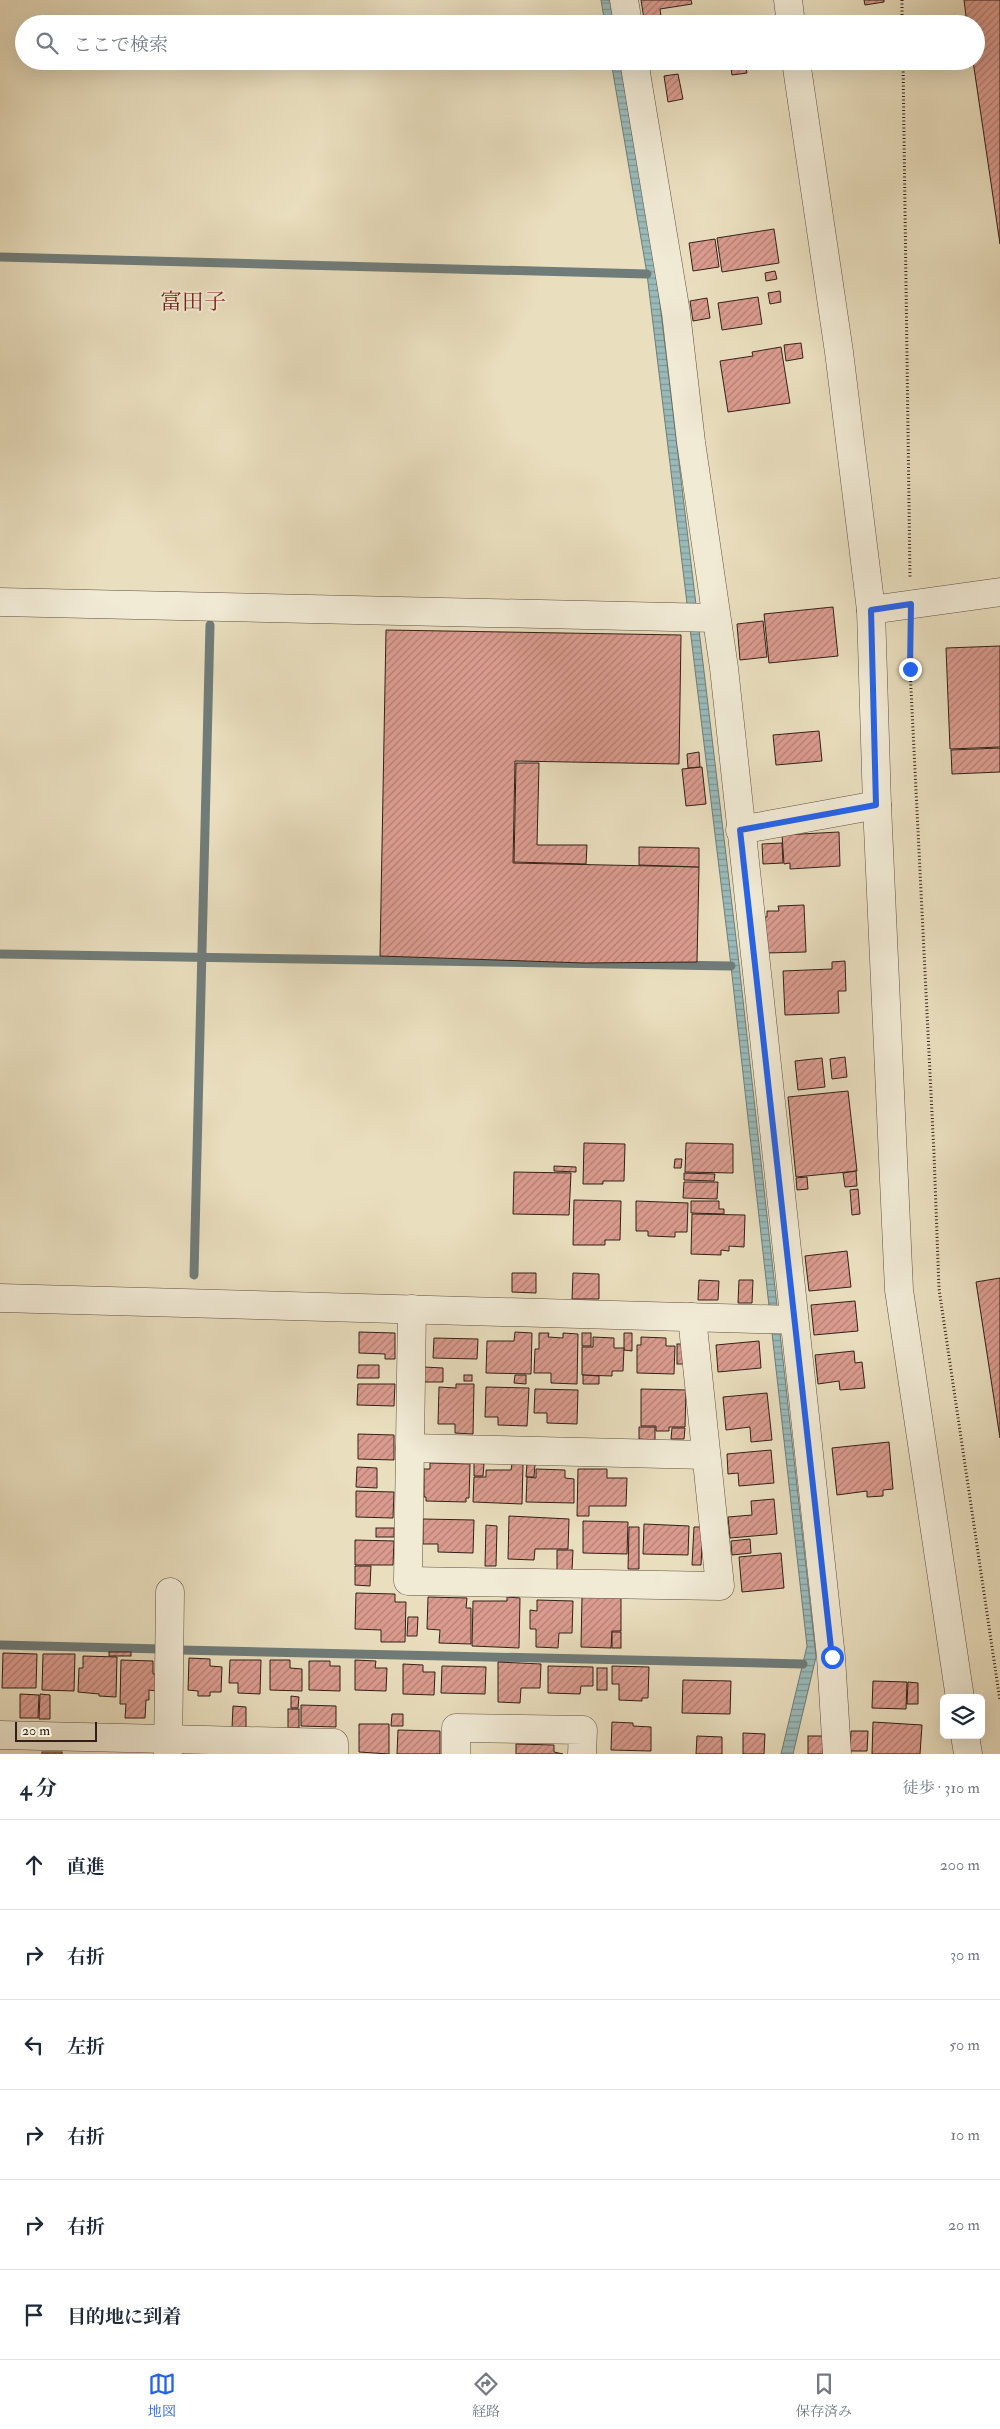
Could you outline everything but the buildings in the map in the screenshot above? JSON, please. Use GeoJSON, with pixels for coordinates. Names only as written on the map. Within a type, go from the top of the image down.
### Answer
{"type":"FeatureCollection","features":[{"type":"Feature","properties":{"kind":"street"},"geometry":{"type":"LineString","coordinates":[[624,0],[626,15]]}},
{"type":"Feature","properties":{"kind":"street"},"geometry":{"type":"LineString","coordinates":[[788,0],[790,15]]}},
{"type":"Feature","properties":{"kind":"street"},"geometry":{"type":"LineString","coordinates":[[636,70],[676,313],[691,442],[703,618],[740,830],[781,1319],[832,1657],[837,1754]]}},
{"type":"Feature","properties":{"kind":"street"},"geometry":{"type":"LineString","coordinates":[[797,70],[839,352],[871,610],[876,805],[899,1290],[959,1694]]}},
{"type":"Feature","properties":{"kind":"street"},"geometry":{"type":"LineString","coordinates":[[871,610],[1000,592]]}},
{"type":"Feature","properties":{"kind":"street"},"geometry":{"type":"LineString","coordinates":[[0,602],[703,618]]}},
{"type":"Feature","properties":{"kind":"street"},"geometry":{"type":"LineString","coordinates":[[740,830],[876,805]]}},
{"type":"Feature","properties":{"kind":"street"},"geometry":{"type":"LineString","coordinates":[[0,1298],[781,1319]]}},
{"type":"Feature","properties":{"kind":"street"},"geometry":{"type":"LineString","coordinates":[[412,1310],[408,1582],[720,1586],[692,1317]]}},
{"type":"Feature","properties":{"kind":"street"},"geometry":{"type":"LineString","coordinates":[[410,1448],[706,1455]]}},
{"type":"Feature","properties":{"kind":"street"},"geometry":{"type":"LineString","coordinates":[[168,1746],[170,1592]]}},
{"type":"Feature","properties":{"kind":"street"},"geometry":{"type":"LineString","coordinates":[[456,1754],[456,1728],[583,1730],[582,1754]]}},
{"type":"Feature","properties":{"kind":"street"},"geometry":{"type":"LineString","coordinates":[[0,1735],[168,1746],[334,1743],[334,1754]]}},
{"type":"Feature","properties":{"kind":"street"},"geometry":{"type":"LineString","coordinates":[[966,1739],[968,1754]]}},
{"type":"Feature","properties":{"kind":"path"},"geometry":{"type":"LineString","coordinates":[[902,0],[902,15]]}},
{"type":"Feature","properties":{"kind":"path"},"geometry":{"type":"LineString","coordinates":[[903,70],[911,604],[910,669],[934,1154],[938,1289],[1000,1701]]}},
{"type":"Feature","properties":{"kind":"water"},"geometry":{"type":"Polygon","coordinates":[[[601,0],[610,0],[612,15],[604,15],[601,0]]]}},
{"type":"Feature","properties":{"kind":"water"},"geometry":{"type":"Polygon","coordinates":[[[613,70],[622,70],[656,271],[738,955],[816,1657],[793,1754],[781,1754],[807,1646],[731,966],[647,274],[613,70]]]}},
{"type":"Feature","properties":{"kind":"waterway"},"geometry":{"type":"LineString","coordinates":[[0,257],[647,274]]}},
{"type":"Feature","properties":{"kind":"waterway"},"geometry":{"type":"LineString","coordinates":[[194,1275],[210,625]]}},
{"type":"Feature","properties":{"kind":"waterway"},"geometry":{"type":"LineString","coordinates":[[0,954],[731,966]]}},
{"type":"Feature","properties":{"kind":"waterway"},"geometry":{"type":"LineString","coordinates":[[0,1645],[161,1649]]}},
{"type":"Feature","properties":{"kind":"waterway"},"geometry":{"type":"LineString","coordinates":[[180,1650],[803,1664]]}},
{"type":"Feature","properties":{"kind":"district","name":"富田子"},"geometry":{"type":"Point","coordinates":[193,301]}},
{"type":"Feature","properties":{"kind":"route"},"geometry":{"type":"LineString","coordinates":[[832,1657],[740,830],[876,805],[871,610],[911,604],[910,669]]}}]}
